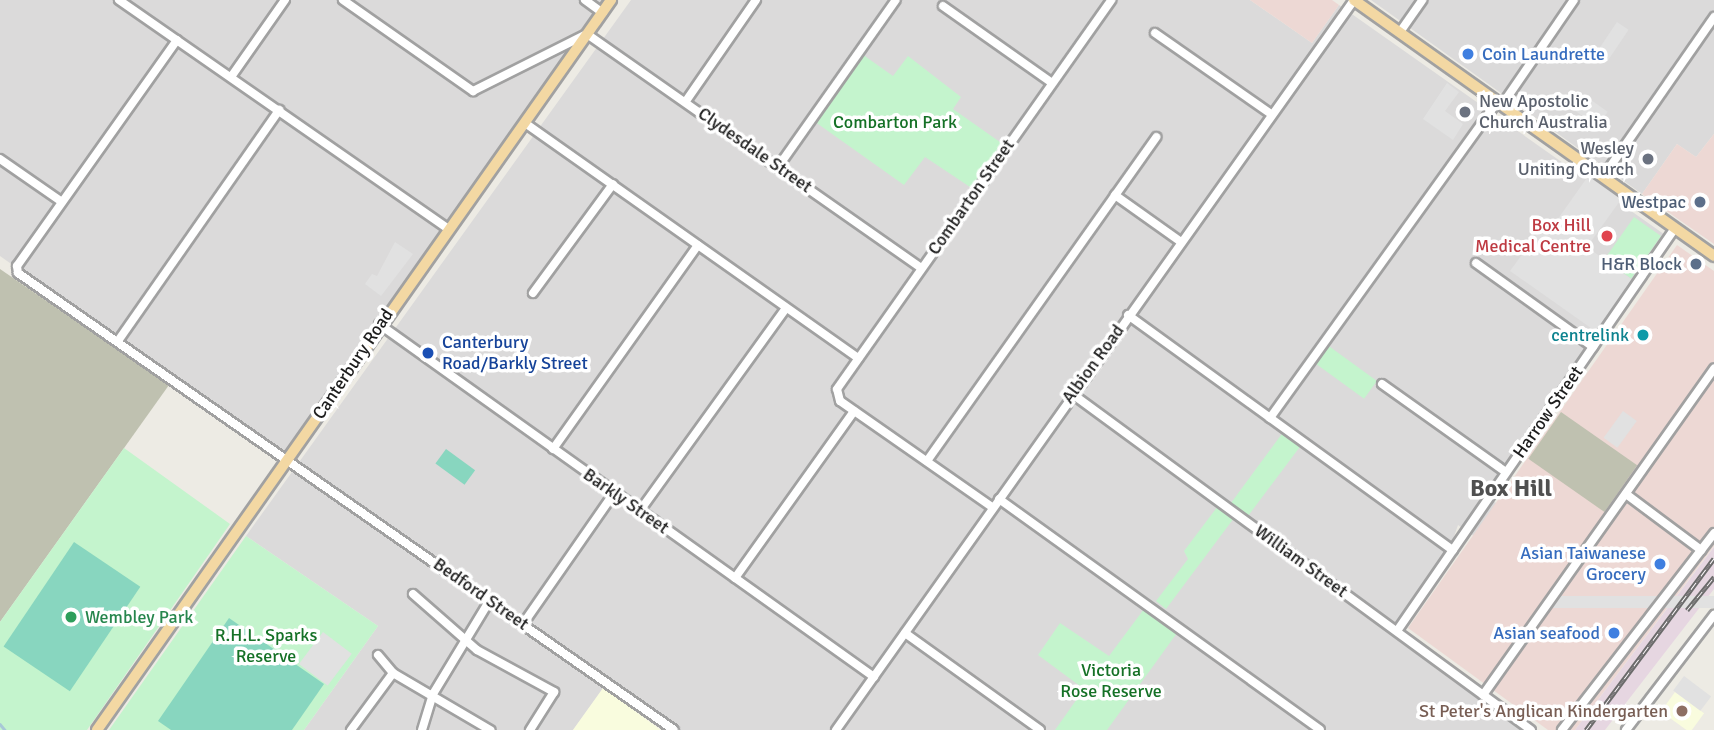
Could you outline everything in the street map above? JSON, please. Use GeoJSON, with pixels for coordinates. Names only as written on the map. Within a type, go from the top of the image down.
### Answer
{"type":"FeatureCollection","features":[{"type":"Feature","properties":{"kind":"main road","name":"Canterbury Road"},"geometry":{"type":"LineString","coordinates":[[97,730],[288,459],[379,324],[611,0]]}},
{"type":"Feature","properties":{"kind":"main road"},"geometry":{"type":"LineString","coordinates":[[1354,0],[1714,256]]}},
{"type":"Feature","properties":{"kind":"street"},"geometry":{"type":"LineString","coordinates":[[120,0],[448,229]]}},
{"type":"Feature","properties":{"kind":"street"},"geometry":{"type":"LineString","coordinates":[[231,77],[285,0]]}},
{"type":"Feature","properties":{"kind":"street"},"geometry":{"type":"LineString","coordinates":[[343,0],[473,91],[587,34]]}},
{"type":"Feature","properties":{"kind":"street"},"geometry":{"type":"LineString","coordinates":[[585,0],[603,13]]}},
{"type":"Feature","properties":{"kind":"street"},"geometry":{"type":"LineString","coordinates":[[686,101],[756,0]]}},
{"type":"Feature","properties":{"kind":"street"},"geometry":{"type":"LineString","coordinates":[[778,167],[896,0]]}},
{"type":"Feature","properties":{"kind":"street","name":"Combarton Street"},"geometry":{"type":"LineString","coordinates":[[854,411],[837,396],[837,388],[1111,0]]}},
{"type":"Feature","properties":{"kind":"street","name":"Albion Road"},"geometry":{"type":"LineString","coordinates":[[836,730],[1128,314],[1354,0]]}},
{"type":"Feature","properties":{"kind":"street"},"geometry":{"type":"LineString","coordinates":[[1399,32],[1422,0]]}},
{"type":"Feature","properties":{"kind":"street"},"geometry":{"type":"LineString","coordinates":[[1269,418],[1574,0]]}},
{"type":"Feature","properties":{"kind":"street"},"geometry":{"type":"LineString","coordinates":[[943,6],[1052,83]]}},
{"type":"Feature","properties":{"kind":"street"},"geometry":{"type":"LineString","coordinates":[[1603,177],[1714,17]]}},
{"type":"Feature","properties":{"kind":"street"},"geometry":{"type":"LineString","coordinates":[[1155,33],[1271,114]]}},
{"type":"Feature","properties":{"kind":"street","name":"Clydesdale Street"},"geometry":{"type":"LineString","coordinates":[[587,34],[921,268]]}},
{"type":"Feature","properties":{"kind":"street"},"geometry":{"type":"LineString","coordinates":[[0,159],[62,202],[177,40]]}},
{"type":"Feature","properties":{"kind":"street"},"geometry":{"type":"LineString","coordinates":[[118,341],[279,110]]}},
{"type":"Feature","properties":{"kind":"street"},"geometry":{"type":"LineString","coordinates":[[525,123],[858,358]]}},
{"type":"Feature","properties":{"kind":"street"},"geometry":{"type":"LineString","coordinates":[[927,461],[1156,137]]}},
{"type":"Feature","properties":{"kind":"street"},"geometry":{"type":"LineString","coordinates":[[533,293],[613,184]]}},
{"type":"Feature","properties":{"kind":"street"},"geometry":{"type":"LineString","coordinates":[[1115,195],[1181,242]]}},
{"type":"Feature","properties":{"kind":"street","name":"Bedford Street"},"geometry":{"type":"LineString","coordinates":[[62,202],[17,266],[18,273],[674,730]]}},
{"type":"Feature","properties":{"kind":"street","name":"Harrow Street"},"geometry":{"type":"LineString","coordinates":[[1397,631],[1675,228]]}},
{"type":"Feature","properties":{"kind":"street"},"geometry":{"type":"LineString","coordinates":[[553,449],[698,245]]}},
{"type":"Feature","properties":{"kind":"street"},"geometry":{"type":"LineString","coordinates":[[1476,263],[1593,346]]}},
{"type":"Feature","properties":{"kind":"street"},"geometry":{"type":"LineString","coordinates":[[639,512],[786,308]]}},
{"type":"Feature","properties":{"kind":"street"},"geometry":{"type":"LineString","coordinates":[[1128,314],[1452,550]]}},
{"type":"Feature","properties":{"kind":"street","name":"Barkly Street"},"geometry":{"type":"LineString","coordinates":[[379,324],[639,512],[874,677]]}},
{"type":"Feature","properties":{"kind":"street"},"geometry":{"type":"LineString","coordinates":[[1483,695],[1714,369]]}},
{"type":"Feature","properties":{"kind":"street"},"geometry":{"type":"LineString","coordinates":[[1382,384],[1506,472]]}},
{"type":"Feature","properties":{"kind":"street","name":"William Street"},"geometry":{"type":"LineString","coordinates":[[1072,393],[1531,730]]}},
{"type":"Feature","properties":{"kind":"street"},"geometry":{"type":"LineString","coordinates":[[735,578],[854,411],[992,507]]}},
{"type":"Feature","properties":{"kind":"street"},"geometry":{"type":"LineString","coordinates":[[523,624],[614,493]]}},
{"type":"Feature","properties":{"kind":"street"},"geometry":{"type":"LineString","coordinates":[[1626,494],[1702,550]]}},
{"type":"Feature","properties":{"kind":"street"},"geometry":{"type":"LineString","coordinates":[[999,499],[1320,730]]}},
{"type":"Feature","properties":{"kind":"street"},"geometry":{"type":"LineString","coordinates":[[1562,730],[1714,533]]}},
{"type":"Feature","properties":{"kind":"street"},"geometry":{"type":"LineString","coordinates":[[413,594],[477,650],[554,692],[530,730]]}},
{"type":"Feature","properties":{"kind":"street"},"geometry":{"type":"LineString","coordinates":[[422,730],[432,695],[468,641],[490,600]]}},
{"type":"Feature","properties":{"kind":"street"},"geometry":{"type":"LineString","coordinates":[[1626,730],[1714,615]]}},
{"type":"Feature","properties":{"kind":"street"},"geometry":{"type":"LineString","coordinates":[[905,633],[1040,730]]}},
{"type":"Feature","properties":{"kind":"street"},"geometry":{"type":"LineString","coordinates":[[378,655],[393,673],[490,730]]}},
{"type":"Feature","properties":{"kind":"street"},"geometry":{"type":"LineString","coordinates":[[351,730],[393,673]]}},
{"type":"Feature","properties":{"kind":"shaded area"},"geometry":{"type":"Polygon","coordinates":[[[0,0],[609,0],[288,459],[0,256],[0,0]]]}},
{"type":"Feature","properties":{"kind":"shaded area"},"geometry":{"type":"Polygon","coordinates":[[[631,0],[1250,0],[1312,43],[1339,5],[1668,237],[1485,495],[1532,529],[1509,561],[1458,525],[1450,548],[1395,629],[1531,730],[667,730],[607,683],[573,730],[304,730],[378,626],[246,536],[631,0]]]}},
{"type":"Feature","properties":{"kind":"shaded area"},"geometry":{"type":"Polygon","coordinates":[[[1250,0],[1332,0],[1339,5],[1312,43],[1250,0]]]}},
{"type":"Feature","properties":{"kind":"shaded area"},"geometry":{"type":"Polygon","coordinates":[[[1371,0],[1714,0],[1714,134],[1696,157],[1677,144],[1642,194],[1371,0]]]}},
{"type":"Feature","properties":{"kind":"shaded area"},"geometry":{"type":"Polygon","coordinates":[[[1617,22],[1629,30],[1608,61],[1596,53],[1617,22]]]}},
{"type":"Feature","properties":{"kind":"shaded area"},"geometry":{"type":"Polygon","coordinates":[[[1447,83],[1459,92],[1445,111],[1463,124],[1453,140],[1423,119],[1447,83]]]}},
{"type":"Feature","properties":{"kind":"shaded area"},"geometry":{"type":"Polygon","coordinates":[[[1584,95],[1608,112],[1597,126],[1574,110],[1584,95]]]}},
{"type":"Feature","properties":{"kind":"shaded area"},"geometry":{"type":"Polygon","coordinates":[[[1714,134],[1714,244],[1642,194],[1677,144],[1696,157],[1714,134]]]}},
{"type":"Feature","properties":{"kind":"shaded area"},"geometry":{"type":"Polygon","coordinates":[[[1589,175],[1622,198],[1587,247],[1634,281],[1598,333],[1510,271],[1548,219],[1555,223],[1589,175]]]}},
{"type":"Feature","properties":{"kind":"shaded area"},"geometry":{"type":"Polygon","coordinates":[[[395,242],[413,254],[381,296],[365,284],[372,274],[377,276],[395,242]]]}},
{"type":"Feature","properties":{"kind":"shaded area"},"geometry":{"type":"Polygon","coordinates":[[[1677,245],[1714,271],[1714,546],[1575,730],[1548,730],[1408,628],[1677,245]]]}},
{"type":"Feature","properties":{"kind":"shaded area"},"geometry":{"type":"Polygon","coordinates":[[[0,269],[169,385],[0,622],[0,269]]]}},
{"type":"Feature","properties":{"kind":"shaded area"},"geometry":{"type":"Polygon","coordinates":[[[1623,411],[1637,421],[1617,448],[1604,438],[1623,411]]]}},
{"type":"Feature","properties":{"kind":"shaded area"},"geometry":{"type":"Polygon","coordinates":[[[1561,412],[1637,465],[1604,512],[1528,459],[1561,412]]]}},
{"type":"Feature","properties":{"kind":"shaded area"},"geometry":{"type":"Polygon","coordinates":[[[1714,547],[1714,589],[1605,730],[1575,730],[1714,547]]]}},
{"type":"Feature","properties":{"kind":"shaded area"},"geometry":{"type":"Polygon","coordinates":[[[1545,596],[1714,596],[1714,608],[1545,608],[1545,596]]]}},
{"type":"Feature","properties":{"kind":"shaded area"},"geometry":{"type":"Polygon","coordinates":[[[323,632],[352,654],[328,686],[299,664],[323,632]]]}},
{"type":"Feature","properties":{"kind":"shaded area"},"geometry":{"type":"Polygon","coordinates":[[[1684,676],[1711,696],[1700,711],[1673,690],[1684,676]]]}},
{"type":"Feature","properties":{"kind":"shaded area"},"geometry":{"type":"Polygon","coordinates":[[[603,688],[661,730],[573,730],[603,688]]]}},
{"type":"Feature","properties":{"kind":"shaded area","name":"St Peter's Anglican Kindergarten"},"geometry":{"type":"Polygon","coordinates":[[[1675,692],[1704,713],[1692,730],[1686,730],[1661,711],[1675,692]]]}},
{"type":"Feature","properties":{"kind":"green space","name":"Combarton Park"},"geometry":{"type":"Polygon","coordinates":[[[859,52],[893,76],[908,56],[961,97],[953,109],[1007,147],[976,191],[925,157],[904,185],[811,119],[859,52]]]}},
{"type":"Feature","properties":{"kind":"green space"},"geometry":{"type":"Polygon","coordinates":[[[1634,217],[1661,236],[1631,279],[1604,260],[1634,217]]]}},
{"type":"Feature","properties":{"kind":"green space"},"geometry":{"type":"Polygon","coordinates":[[[1326,344],[1377,381],[1364,399],[1313,362],[1326,344]]]}},
{"type":"Feature","properties":{"kind":"green space"},"geometry":{"type":"Polygon","coordinates":[[[1284,431],[1302,444],[1245,520],[1237,514],[1166,609],[1156,601],[1188,559],[1184,551],[1221,502],[1228,507],[1284,431]]]}},
{"type":"Feature","properties":{"kind":"green space"},"geometry":{"type":"Polygon","coordinates":[[[124,448],[230,524],[87,730],[0,730],[0,622],[124,448]]]}},
{"type":"Feature","properties":{"kind":"green space"},"geometry":{"type":"Polygon","coordinates":[[[446,449],[475,470],[465,485],[435,464],[446,449]]]}},
{"type":"Feature","properties":{"kind":"green space","name":"R.H.L. Sparks Reserve"},"geometry":{"type":"Polygon","coordinates":[[[246,536],[378,626],[304,730],[109,730],[246,536]]]}},
{"type":"Feature","properties":{"kind":"green space","name":"Wembley Park"},"geometry":{"type":"Polygon","coordinates":[[[74,542],[140,587],[70,691],[4,646],[74,542]]]}},
{"type":"Feature","properties":{"kind":"green space","name":"Victoria Rose Reserve"},"geometry":{"type":"Polygon","coordinates":[[[1144,609],[1177,633],[1107,730],[1055,730],[1084,689],[1038,655],[1060,623],[1109,656],[1144,609]]]}},
{"type":"Feature","properties":{"kind":"green space"},"geometry":{"type":"Polygon","coordinates":[[[229,618],[324,684],[292,730],[171,730],[158,721],[229,618]]]}},
{"type":"Feature","properties":{"kind":"waterway"},"geometry":{"type":"LineString","coordinates":[[0,724],[5,730]]}},
{"type":"Feature","properties":{"kind":"railway"},"geometry":{"type":"LineString","coordinates":[[1586,730],[1714,558]]}},
{"type":"Feature","properties":{"kind":"railway"},"geometry":{"type":"LineString","coordinates":[[1687,610],[1714,577]]}},
{"type":"Feature","properties":{"kind":"place","name":"Coin Laundrette"},"geometry":{"type":"Point","coordinates":[1468,54]}},
{"type":"Feature","properties":{"kind":"place","name":"New Apostolic Church Australia"},"geometry":{"type":"Point","coordinates":[1465,112]}},
{"type":"Feature","properties":{"kind":"place","name":"Wesley Uniting Church"},"geometry":{"type":"Point","coordinates":[1648,159]}},
{"type":"Feature","properties":{"kind":"place","name":"Westpac"},"geometry":{"type":"Point","coordinates":[1700,202]}},
{"type":"Feature","properties":{"kind":"place","name":"Box Hill Medical Centre"},"geometry":{"type":"Point","coordinates":[1607,236]}},
{"type":"Feature","properties":{"kind":"place","name":"H&R Block"},"geometry":{"type":"Point","coordinates":[1696,264]}},
{"type":"Feature","properties":{"kind":"place","name":"centrelink"},"geometry":{"type":"Point","coordinates":[1643,335]}},
{"type":"Feature","properties":{"kind":"place","name":"Canterbury Road/Barkly Street"},"geometry":{"type":"Point","coordinates":[428,353]}},
{"type":"Feature","properties":{"kind":"place","name":"Asian Taiwanese Grocery"},"geometry":{"type":"Point","coordinates":[1660,564]}},
{"type":"Feature","properties":{"kind":"place","name":"Wembley Park"},"geometry":{"type":"Point","coordinates":[71,617]}},
{"type":"Feature","properties":{"kind":"place","name":"Asian seafood"},"geometry":{"type":"Point","coordinates":[1614,633]}},
{"type":"Feature","properties":{"kind":"place","name":"St Peter's Anglican Kindergarten"},"geometry":{"type":"Point","coordinates":[1682,711]}},
{"type":"Feature","properties":{"kind":"district","name":"Box Hill"},"geometry":{"type":"Point","coordinates":[1511,489]}}]}
